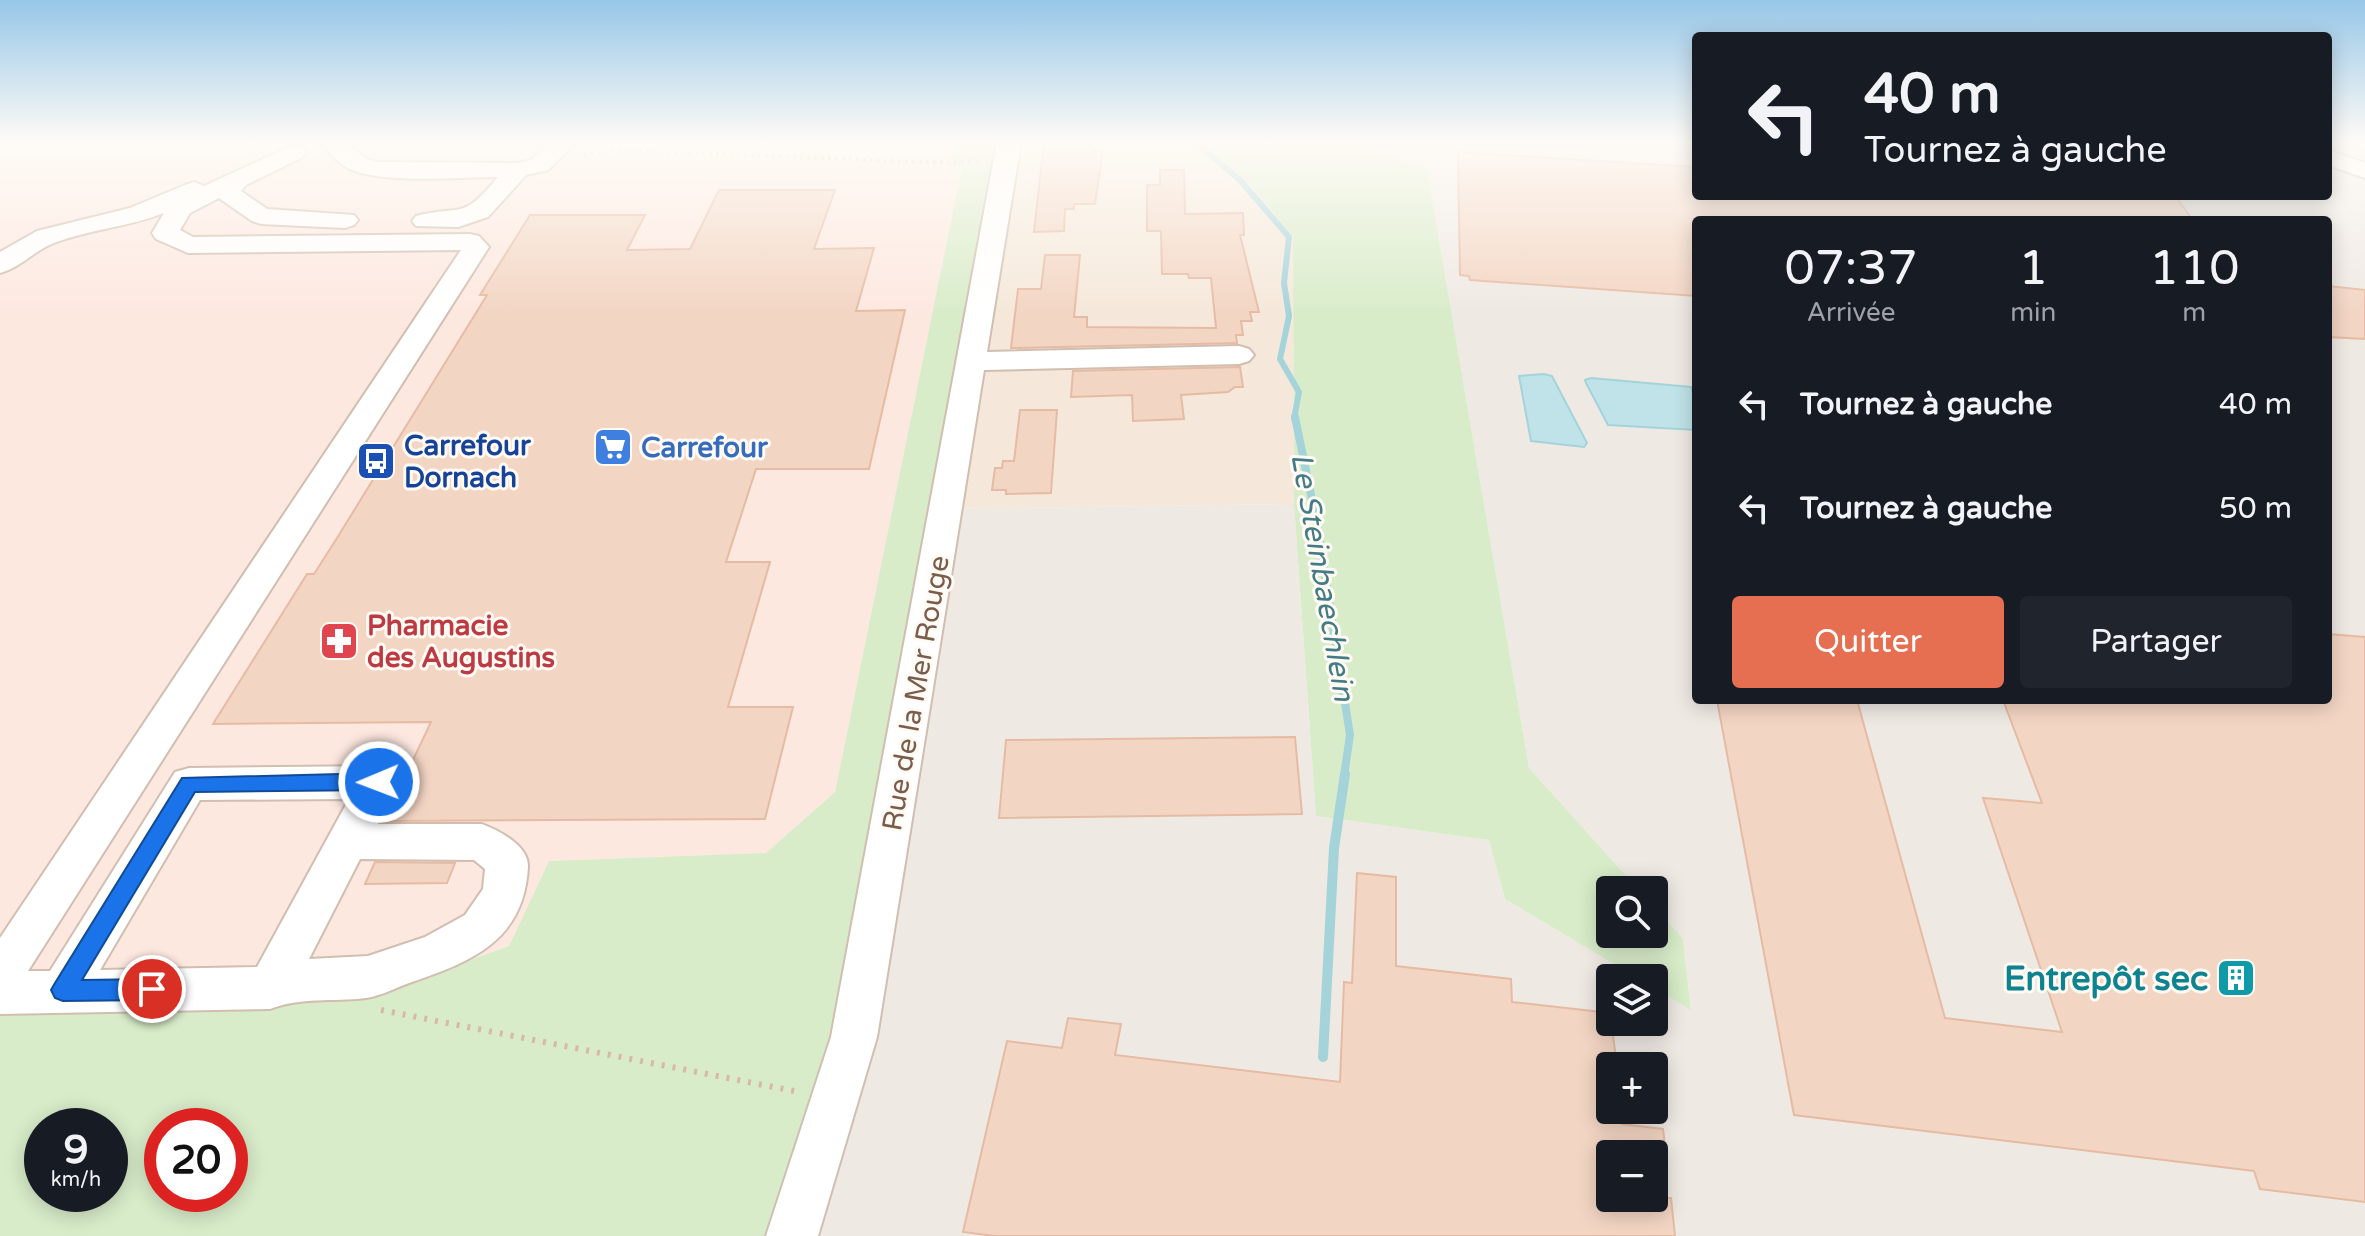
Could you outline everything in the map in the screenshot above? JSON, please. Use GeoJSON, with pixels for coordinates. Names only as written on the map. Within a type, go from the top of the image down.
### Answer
{"type":"FeatureCollection","features":[{"type":"Feature","properties":{"kind":"street"},"geometry":{"type":"LineString","coordinates":[[0,265],[20,247],[59,230],[131,216],[174,200]]}},
{"type":"Feature","properties":{"kind":"street"},"geometry":{"type":"LineString","coordinates":[[0,976],[476,247],[470,242],[188,245],[165,233],[180,208],[197,200]]}},
{"type":"Feature","properties":{"kind":"street"},"geometry":{"type":"LineString","coordinates":[[238,200],[261,216],[460,222],[484,211],[493,200]]}},
{"type":"Feature","properties":{"kind":"street","name":"Rue de la Mer Rouge"},"geometry":{"type":"LineString","coordinates":[[792,1236],[854,1037],[1000,200]]}},
{"type":"Feature","properties":{"kind":"street"},"geometry":{"type":"LineString","coordinates":[[366,221],[426,242]]}},
{"type":"Feature","properties":{"kind":"street"},"geometry":{"type":"LineString","coordinates":[[972,361],[1239,355]]}},
{"type":"Feature","properties":{"kind":"street"},"geometry":{"type":"LineString","coordinates":[[0,993],[270,988],[379,782],[189,784],[63,990]]}},
{"type":"Feature","properties":{"kind":"street"},"geometry":{"type":"LineString","coordinates":[[274,981],[368,977],[438,953],[481,929],[504,894],[507,862],[482,842],[347,841]]}},
{"type":"Feature","properties":{"kind":"path"},"geometry":{"type":"LineString","coordinates":[[367,1007],[835,1099]]}},
{"type":"Feature","properties":{"kind":"shaded area"},"geometry":{"type":"Polygon","coordinates":[[[0,200],[955,200],[835,792],[766,853],[549,861],[509,946],[379,992],[0,1013],[0,200]]]}},
{"type":"Feature","properties":{"kind":"shaded area"},"geometry":{"type":"Polygon","coordinates":[[[991,200],[1264,200],[1277,213],[1293,236],[1294,504],[936,509],[991,200]]]}},
{"type":"Feature","properties":{"kind":"shaded area"},"geometry":{"type":"Polygon","coordinates":[[[1432,200],[2365,200],[2365,1236],[769,1236],[936,509],[1294,504],[1316,816],[1489,840],[1505,899],[1614,964],[1596,964],[1596,1036],[1668,1036],[1668,996],[1691,1009],[1683,939],[1668,922],[1668,876],[1626,876],[1529,768],[1432,200]]]}},
{"type":"Feature","properties":{"kind":"green space"},"geometry":{"type":"Polygon","coordinates":[[[955,200],[990,200],[830,1045],[769,1236],[0,1236],[0,1013],[380,992],[509,946],[549,861],[766,853],[835,792],[955,200]]]}},
{"type":"Feature","properties":{"kind":"green space"},"geometry":{"type":"Polygon","coordinates":[[[1262,200],[1432,200],[1529,768],[1626,876],[1596,876],[1596,948],[1668,948],[1668,922],[1683,939],[1691,1010],[1668,996],[1668,964],[1614,964],[1505,899],[1489,840],[1316,816],[1294,504],[1293,236],[1262,200]]]}},
{"type":"Feature","properties":{"kind":"water"},"geometry":{"type":"Polygon","coordinates":[[[1519,376],[1552,376],[1587,443],[1584,447],[1531,441],[1519,376]]]}},
{"type":"Feature","properties":{"kind":"water"},"geometry":{"type":"Polygon","coordinates":[[[1585,380],[1691,387],[1692,430],[1608,425],[1585,380]]]}},
{"type":"Feature","properties":{"kind":"building"},"geometry":{"type":"Polygon","coordinates":[[[714,200],[832,200],[814,249],[874,248],[856,311],[905,310],[869,469],[756,469],[726,562],[770,562],[728,707],[793,707],[765,819],[384,821],[431,722],[213,724],[307,574],[314,574],[337,538],[487,295],[480,295],[530,215],[645,215],[627,250],[690,249],[714,200]]]}},
{"type":"Feature","properties":{"kind":"building"},"geometry":{"type":"Polygon","coordinates":[[[1038,200],[1096,200],[1095,204],[1074,204],[1074,209],[1065,209],[1064,231],[1034,232],[1038,200]]]}},
{"type":"Feature","properties":{"kind":"building"},"geometry":{"type":"Polygon","coordinates":[[[1147,200],[1185,200],[1185,214],[1243,213],[1244,235],[1240,235],[1259,312],[1250,312],[1252,321],[1241,321],[1243,335],[1236,335],[1237,343],[1011,348],[1018,289],[1041,289],[1045,255],[1080,255],[1074,317],[1087,317],[1087,327],[1216,328],[1211,278],[1162,274],[1161,231],[1147,231],[1147,200]]]}},
{"type":"Feature","properties":{"kind":"building"},"geometry":{"type":"Polygon","coordinates":[[[1459,200],[2178,200],[2190,216],[1692,216],[1692,296],[1470,280],[1469,276],[1460,275],[1459,200]]]}},
{"type":"Feature","properties":{"kind":"building"},"geometry":{"type":"Polygon","coordinates":[[[2332,286],[2365,290],[2365,339],[2332,337],[2332,286]]]}},
{"type":"Feature","properties":{"kind":"building"},"geometry":{"type":"Polygon","coordinates":[[[1240,367],[1243,387],[1235,387],[1228,392],[1181,395],[1184,419],[1133,421],[1132,395],[1071,397],[1073,371],[1240,367]]]}},
{"type":"Feature","properties":{"kind":"building"},"geometry":{"type":"Polygon","coordinates":[[[1020,410],[1057,410],[1051,493],[1006,494],[1006,490],[992,490],[995,468],[1002,468],[1003,461],[1014,461],[1020,410]]]}},
{"type":"Feature","properties":{"kind":"building"},"geometry":{"type":"Polygon","coordinates":[[[2332,634],[2365,637],[2365,1202],[2260,1189],[2254,1171],[1794,1115],[1718,704],[1858,704],[1945,1018],[2062,1032],[1983,798],[2042,803],[2005,704],[2332,704],[2332,634]]]}},
{"type":"Feature","properties":{"kind":"building"},"geometry":{"type":"Polygon","coordinates":[[[1295,737],[1302,814],[999,818],[1006,740],[1295,737]]]}},
{"type":"Feature","properties":{"kind":"building"},"geometry":{"type":"Polygon","coordinates":[[[375,862],[455,863],[447,883],[365,884],[375,862]]]}},
{"type":"Feature","properties":{"kind":"building"},"geometry":{"type":"Polygon","coordinates":[[[1357,873],[1396,877],[1396,966],[1511,979],[1512,1002],[1596,1011],[1596,1036],[1613,1036],[1615,1052],[1596,1052],[1596,1124],[1663,1129],[1664,1140],[1596,1140],[1596,1212],[1668,1212],[1668,1198],[1671,1198],[1675,1236],[995,1236],[963,1232],[1007,1041],[1062,1048],[1068,1018],[1121,1024],[1115,1055],[1340,1082],[1344,982],[1352,983],[1357,873]]]}},
{"type":"Feature","properties":{"kind":"waterway","name":"Le Steinbaechlein"},"geometry":{"type":"LineString","coordinates":[[1257,200],[1289,237],[1284,283],[1289,316],[1280,359],[1299,392],[1294,419]]}},
{"type":"Feature","properties":{"kind":"waterway","name":"Le Steinbaechlein"},"geometry":{"type":"LineString","coordinates":[[1295,417],[1318,529],[1350,735],[1344,776]]}},
{"type":"Feature","properties":{"kind":"waterway","name":"Le Steinbaechlein"},"geometry":{"type":"LineString","coordinates":[[1323,1057],[1334,848],[1345,774]]}},
{"type":"Feature","properties":{"kind":"place","name":"Carrefour"},"geometry":{"type":"Point","coordinates":[613,447]}},
{"type":"Feature","properties":{"kind":"place","name":"Carrefour Dornach"},"geometry":{"type":"Point","coordinates":[376,461]}},
{"type":"Feature","properties":{"kind":"place","name":"Pharmacie des Augustins"},"geometry":{"type":"Point","coordinates":[339,641]}},
{"type":"Feature","properties":{"kind":"place","name":"Entrepôt sec"},"geometry":{"type":"Point","coordinates":[2236,978]}},
{"type":"Feature","properties":{"kind":"route"},"geometry":{"type":"LineString","coordinates":[[152,989],[63,990],[189,784],[379,782]]}}]}
